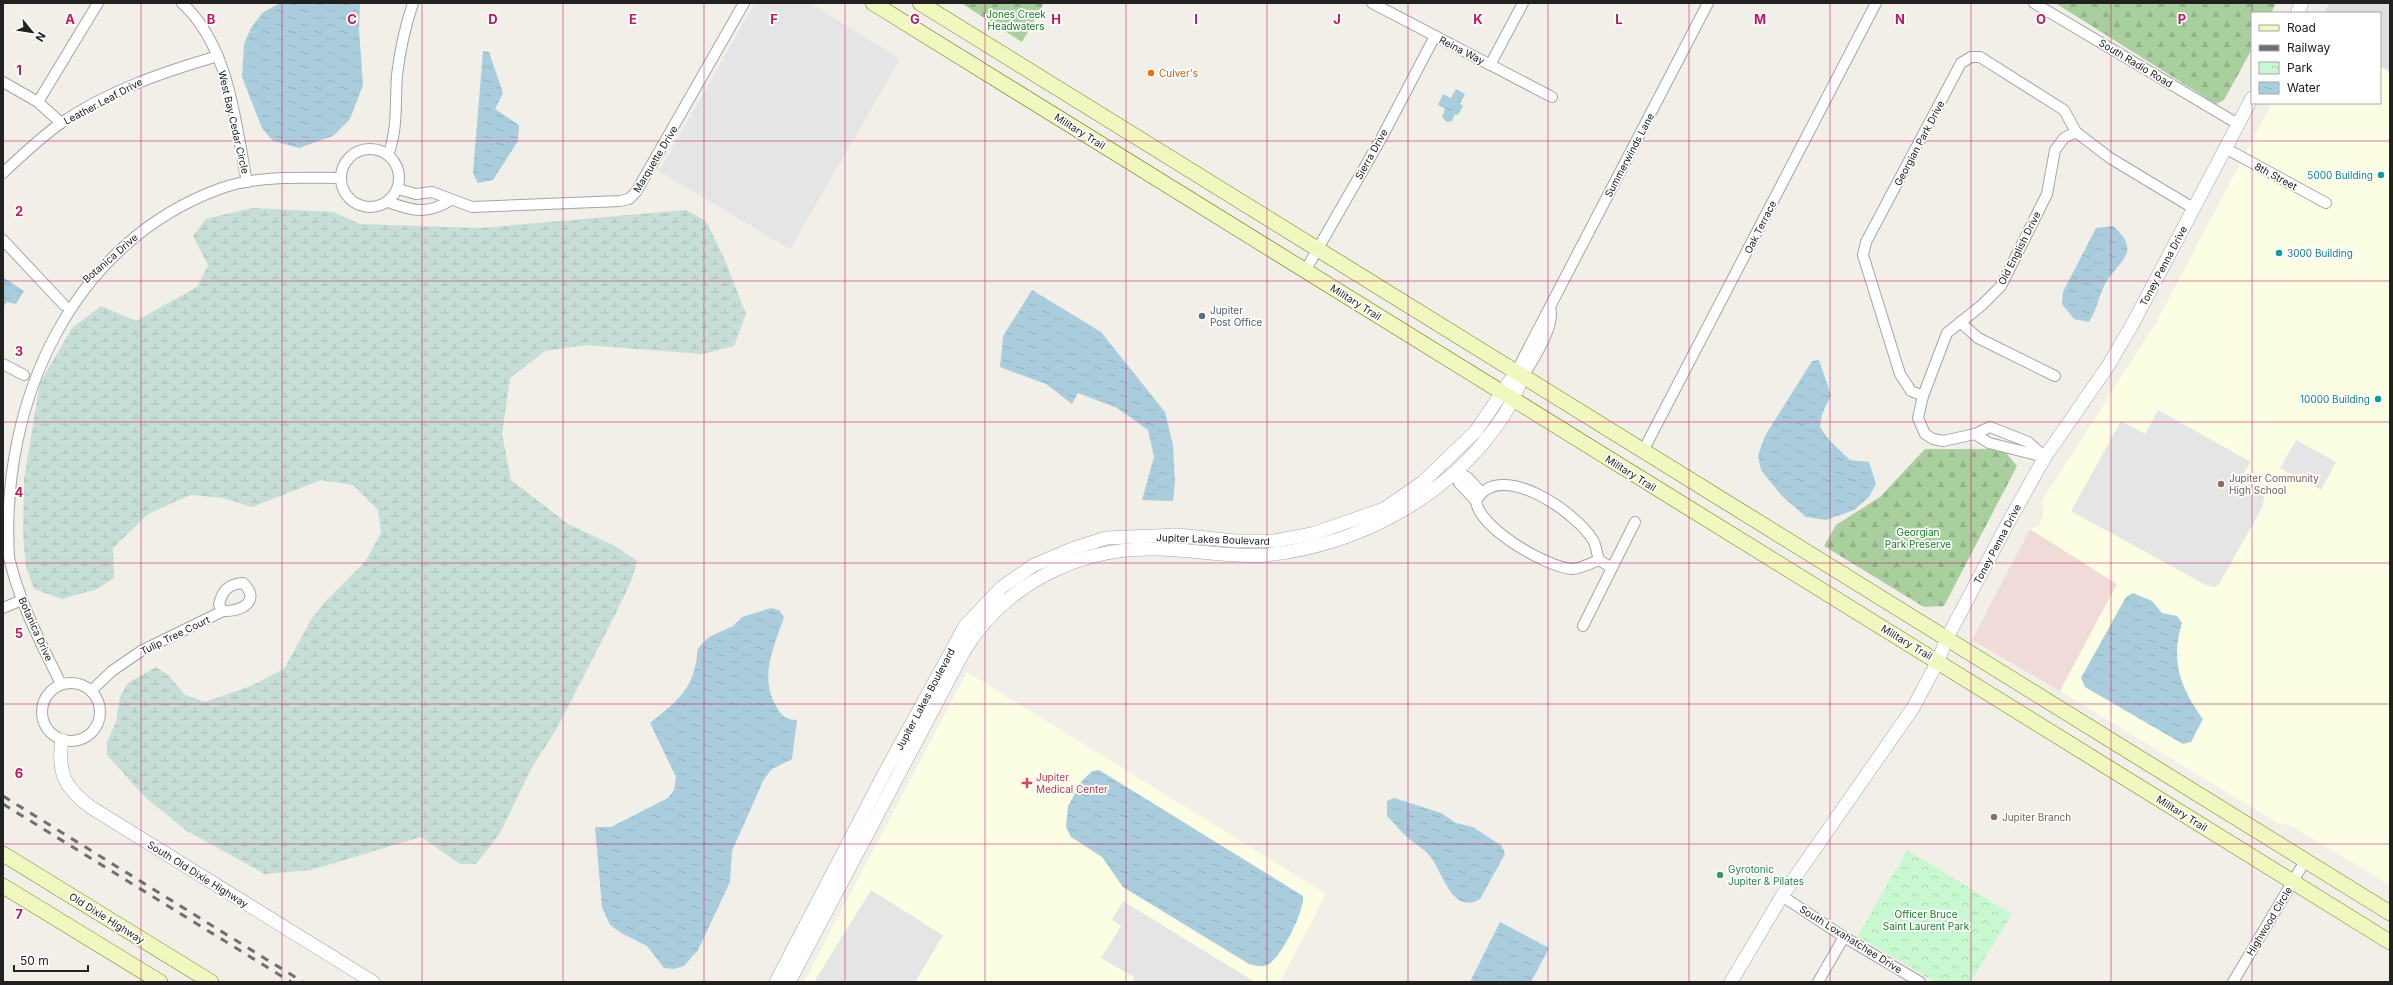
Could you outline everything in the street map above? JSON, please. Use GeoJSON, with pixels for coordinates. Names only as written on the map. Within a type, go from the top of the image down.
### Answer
{"type":"FeatureCollection","features":[{"type":"Feature","properties":{"kind":"main road","name":"Military Trail"},"geometry":{"type":"LineString","coordinates":[[873,3],[2390,942]]}},
{"type":"Feature","properties":{"kind":"main road"},"geometry":{"type":"LineString","coordinates":[[920,3],[2390,913]]}},
{"type":"Feature","properties":{"kind":"main road","name":"Old Dixie Highway"},"geometry":{"type":"LineString","coordinates":[[3,854],[211,982]]}},
{"type":"Feature","properties":{"kind":"main road"},"geometry":{"type":"LineString","coordinates":[[3,886],[160,982]]}},
{"type":"Feature","properties":{"kind":"street"},"geometry":{"type":"LineString","coordinates":[[38,102],[98,3]]}},
{"type":"Feature","properties":{"kind":"street","name":"West Bay Cedar Circle"},"geometry":{"type":"LineString","coordinates":[[182,3],[195,14],[218,56],[235,120],[248,182]]}},
{"type":"Feature","properties":{"kind":"street"},"geometry":{"type":"LineString","coordinates":[[388,155],[394,140],[397,75],[403,33],[413,3]]}},
{"type":"Feature","properties":{"kind":"street","name":"Marquette Drive"},"geometry":{"type":"LineString","coordinates":[[398,189],[416,194],[432,192],[472,207],[620,202],[629,199],[636,192],[744,3]]}},
{"type":"Feature","properties":{"kind":"street","name":"Reina Way"},"geometry":{"type":"LineString","coordinates":[[1372,3],[1552,97]]}},
{"type":"Feature","properties":{"kind":"street"},"geometry":{"type":"LineString","coordinates":[[1490,65],[1523,3]]}},
{"type":"Feature","properties":{"kind":"street","name":"Summerwinds Lane"},"geometry":{"type":"LineString","coordinates":[[1520,374],[1550,307],[1708,3]]}},
{"type":"Feature","properties":{"kind":"street","name":"Oak Terrace"},"geometry":{"type":"LineString","coordinates":[[1643,451],[1876,3]]}},
{"type":"Feature","properties":{"kind":"street","name":"South Radio Road"},"geometry":{"type":"LineString","coordinates":[[2034,3],[2238,124]]}},
{"type":"Feature","properties":{"kind":"street"},"geometry":{"type":"LineString","coordinates":[[2298,12],[2302,3]]}},
{"type":"Feature","properties":{"kind":"street","name":"Sierra Drive"},"geometry":{"type":"LineString","coordinates":[[1305,271],[1382,137],[1435,36]]}},
{"type":"Feature","properties":{"kind":"street","name":"Leather Leaf Drive"},"geometry":{"type":"LineString","coordinates":[[3,173],[61,123],[146,78],[218,56]]}},
{"type":"Feature","properties":{"kind":"street","name":"Georgian Park Drive"},"geometry":{"type":"LineString","coordinates":[[1923,396],[1911,391],[1900,374],[1863,255],[1866,242],[1961,64],[1971,57],[1980,57],[2064,110],[2076,132],[2110,158],[2193,208]]}},
{"type":"Feature","properties":{"kind":"street"},"geometry":{"type":"LineString","coordinates":[[3,82],[38,102],[61,123]]}},
{"type":"Feature","properties":{"kind":"street","name":"Toney Penna Drive"},"geometry":{"type":"LineString","coordinates":[[1731,982],[1782,896],[1896,735],[1938,661],[1947,638],[2045,457],[2108,366],[2132,325],[2251,100]]}},
{"type":"Feature","properties":{"kind":"street","name":"Old English Drive"},"geometry":{"type":"LineString","coordinates":[[1923,396],[1947,333],[1982,305],[2001,286],[2047,194],[2055,150],[2064,138],[2076,132]]}},
{"type":"Feature","properties":{"kind":"street","name":"8th Street"},"geometry":{"type":"LineString","coordinates":[[2225,148],[2326,203]]}},
{"type":"Feature","properties":{"kind":"street"},"geometry":{"type":"LineString","coordinates":[[369,149],[388,155],[398,169],[398,189],[388,202],[371,208],[354,203],[346,196],[341,178],[346,161],[361,151],[369,149]]}},
{"type":"Feature","properties":{"kind":"street","name":"Botanica Drive"},"geometry":{"type":"LineString","coordinates":[[38,347],[64,305],[79,286],[111,254],[147,226],[190,202],[223,188],[248,182],[294,178],[341,178]]}},
{"type":"Feature","properties":{"kind":"street"},"geometry":{"type":"LineString","coordinates":[[388,202],[409,210],[425,211],[438,208],[451,200]]}},
{"type":"Feature","properties":{"kind":"street"},"geometry":{"type":"LineString","coordinates":[[3,240],[64,305]]}},
{"type":"Feature","properties":{"kind":"street"},"geometry":{"type":"LineString","coordinates":[[1960,322],[1978,338],[2054,376]]}},
{"type":"Feature","properties":{"kind":"street"},"geometry":{"type":"LineString","coordinates":[[3,364],[25,375]]}},
{"type":"Feature","properties":{"kind":"street","name":"Jupiter Lakes Boulevard"},"geometry":{"type":"LineString","coordinates":[[776,982],[883,776],[965,626],[1002,587],[1034,565],[1072,549],[1106,538],[1178,535],[1235,541],[1274,542],[1312,534],[1384,509],[1423,482],[1466,441],[1508,395],[1520,374]]}},
{"type":"Feature","properties":{"kind":"street","name":"Jupiter Lakes Boulevard"},"geometry":{"type":"LineString","coordinates":[[789,982],[964,651],[975,633],[1010,596],[1047,572],[1079,560],[1130,549],[1264,555],[1330,542],[1387,520],[1416,503],[1455,471],[1500,422],[1508,395]]}},
{"type":"Feature","properties":{"kind":"street"},"geometry":{"type":"LineString","coordinates":[[1923,396],[1918,418],[1925,434],[1942,441],[1975,434],[1990,427],[2028,442],[2045,457]]}},
{"type":"Feature","properties":{"kind":"street","name":"Botanica Drive"},"geometry":{"type":"LineString","coordinates":[[11,426],[3,468],[4,510],[9,556],[22,600],[61,684]]}},
{"type":"Feature","properties":{"kind":"street"},"geometry":{"type":"LineString","coordinates":[[1975,434],[1989,443],[2045,457]]}},
{"type":"Feature","properties":{"kind":"street"},"geometry":{"type":"LineString","coordinates":[[1455,471],[1459,483],[1479,496]]}},
{"type":"Feature","properties":{"kind":"street"},"geometry":{"type":"LineString","coordinates":[[1599,560],[1573,569],[1535,556],[1509,542],[1480,514],[1479,496],[1488,487],[1506,486],[1529,489],[1554,502],[1578,522],[1594,540],[1599,560],[1612,568]]}},
{"type":"Feature","properties":{"kind":"street"},"geometry":{"type":"LineString","coordinates":[[1583,626],[1635,522]]}},
{"type":"Feature","properties":{"kind":"street"},"geometry":{"type":"LineString","coordinates":[[3,608],[22,600]]}},
{"type":"Feature","properties":{"kind":"street","name":"Tulip Tree Court"},"geometry":{"type":"LineString","coordinates":[[92,691],[112,671],[141,651],[223,611]]}},
{"type":"Feature","properties":{"kind":"street"},"geometry":{"type":"LineString","coordinates":[[76,683],[92,691],[98,702],[100,712],[98,722],[93,730],[80,740],[62,740],[47,728],[42,711],[44,699],[51,690],[61,684],[76,683]]}},
{"type":"Feature","properties":{"kind":"street","name":"South Old Dixie Highway"},"geometry":{"type":"LineString","coordinates":[[62,740],[61,771],[74,796],[373,982]]}},
{"type":"Feature","properties":{"kind":"street","name":"Highwood Circle"},"geometry":{"type":"LineString","coordinates":[[2233,982],[2305,861]]}},
{"type":"Feature","properties":{"kind":"street","name":"South Loxahatchee Drive"},"geometry":{"type":"LineString","coordinates":[[1782,896],[1844,937],[1920,982]]}},
{"type":"Feature","properties":{"kind":"street"},"geometry":{"type":"LineString","coordinates":[[1818,982],[1844,937]]}},
{"type":"Feature","properties":{"kind":"shaded area"},"geometry":{"type":"Polygon","coordinates":[[[755,3],[810,3],[900,59],[790,249],[659,171],[755,3]]]}},
{"type":"Feature","properties":{"kind":"shaded area"},"geometry":{"type":"Polygon","coordinates":[[[2329,3],[2390,3],[2390,72],[2381,67],[2381,12],[2324,12],[2329,3]]]}},
{"type":"Feature","properties":{"kind":"shaded area","name":"Jupiter Community High School"},"geometry":{"type":"Polygon","coordinates":[[[2381,67],[2390,72],[2390,885],[2290,825],[2279,824],[2060,691],[2117,584],[2030,529],[2040,525],[2044,512],[2042,501],[2157,321],[2271,104],[2381,104],[2381,67]]]}},
{"type":"Feature","properties":{"kind":"shaded area"},"geometry":{"type":"Polygon","coordinates":[[[2158,410],[2251,462],[2243,474],[2244,479],[2264,495],[2263,506],[2219,584],[2215,587],[2206,585],[2071,511],[2121,421],[2145,434],[2158,410]]]}},
{"type":"Feature","properties":{"kind":"shaded area"},"geometry":{"type":"Polygon","coordinates":[[[2296,440],[2336,462],[2321,490],[2280,468],[2296,440]]]}},
{"type":"Feature","properties":{"kind":"shaded area"},"geometry":{"type":"Polygon","coordinates":[[[2030,529],[2117,584],[2060,691],[1972,640],[2030,529]]]}},
{"type":"Feature","properties":{"kind":"shaded area","name":"Jupiter Medical Center"},"geometry":{"type":"Polygon","coordinates":[[[967,672],[1326,894],[1280,982],[804,982],[967,672]]]}},
{"type":"Feature","properties":{"kind":"shaded area"},"geometry":{"type":"Polygon","coordinates":[[[871,890],[944,936],[915,982],[814,982],[871,890]]]}},
{"type":"Feature","properties":{"kind":"shaded area"},"geometry":{"type":"Polygon","coordinates":[[[1123,901],[1255,982],[1132,982],[1134,977],[1101,958],[1121,926],[1112,920],[1123,901]]]}},
{"type":"Feature","properties":{"kind":"green space","name":"Jones Creek Headwaters"},"geometry":{"type":"Polygon","coordinates":[[[961,3],[1044,3],[1022,42],[961,3]]]}},
{"type":"Feature","properties":{"kind":"green space"},"geometry":{"type":"Polygon","coordinates":[[[2055,3],[2276,3],[2272,12],[2251,12],[2251,51],[2224,100],[2216,104],[2055,3]]]}},
{"type":"Feature","properties":{"kind":"green space"},"geometry":{"type":"Polygon","coordinates":[[[252,208],[333,212],[360,224],[480,228],[686,210],[706,221],[724,258],[746,314],[734,346],[703,354],[586,345],[545,351],[510,378],[502,434],[511,480],[568,524],[615,546],[637,561],[632,579],[617,611],[557,728],[531,769],[500,833],[476,864],[460,864],[421,837],[311,870],[265,874],[187,831],[146,798],[107,755],[107,742],[116,722],[120,697],[128,683],[156,667],[169,676],[185,695],[205,702],[251,686],[284,669],[312,618],[325,602],[365,562],[381,533],[378,510],[353,485],[321,480],[252,507],[223,498],[190,495],[148,514],[113,548],[114,578],[97,589],[62,599],[34,589],[26,567],[23,533],[24,479],[40,383],[72,328],[101,306],[136,321],[197,287],[208,265],[193,236],[206,219],[252,208]]]}},
{"type":"Feature","properties":{"kind":"green space","name":"Georgian Park Preserve"},"geometry":{"type":"Polygon","coordinates":[[[1925,449],[2003,449],[2017,466],[1944,606],[1924,607],[1824,546],[1836,525],[1880,497],[1925,449]]]}},
{"type":"Feature","properties":{"kind":"green space","name":"Officer Bruce Saint Laurent Park"},"geometry":{"type":"Polygon","coordinates":[[[1907,850],[2012,914],[1970,982],[1935,982],[1858,936],[1907,850]]]}},
{"type":"Feature","properties":{"kind":"water"},"geometry":{"type":"Polygon","coordinates":[[[280,3],[360,3],[359,30],[363,85],[350,119],[333,136],[299,148],[273,141],[262,128],[242,77],[244,44],[251,28],[262,13],[280,3]]]}},
{"type":"Feature","properties":{"kind":"water"},"geometry":{"type":"Polygon","coordinates":[[[483,51],[489,52],[503,93],[495,109],[519,125],[518,141],[493,180],[478,183],[473,173],[483,51]]]}},
{"type":"Feature","properties":{"kind":"water"},"geometry":{"type":"Polygon","coordinates":[[[1456,89],[1465,94],[1460,104],[1463,106],[1458,115],[1455,114],[1452,121],[1447,122],[1442,117],[1445,109],[1438,105],[1443,94],[1451,98],[1456,89]]]}},
{"type":"Feature","properties":{"kind":"water"},"geometry":{"type":"Polygon","coordinates":[[[2113,226],[2127,244],[2127,251],[2124,258],[2103,288],[2089,322],[2074,319],[2062,304],[2063,292],[2096,228],[2113,226]]]}},
{"type":"Feature","properties":{"kind":"water"},"geometry":{"type":"Polygon","coordinates":[[[3,277],[24,291],[16,304],[7,302],[3,307],[3,277]]]}},
{"type":"Feature","properties":{"kind":"water"},"geometry":{"type":"Polygon","coordinates":[[[1032,290],[1101,332],[1165,412],[1173,445],[1175,482],[1173,501],[1142,500],[1154,457],[1148,430],[1117,408],[1078,393],[1072,404],[1046,384],[1000,367],[1003,336],[1032,290]]]}},
{"type":"Feature","properties":{"kind":"water"},"geometry":{"type":"Polygon","coordinates":[[[1819,360],[1831,395],[1822,414],[1820,427],[1829,440],[1850,460],[1869,462],[1876,484],[1869,497],[1854,510],[1826,520],[1806,517],[1782,496],[1761,470],[1758,455],[1765,436],[1812,361],[1819,360]]]}},
{"type":"Feature","properties":{"kind":"water"},"geometry":{"type":"Polygon","coordinates":[[[2133,593],[2152,601],[2162,613],[2177,616],[2182,623],[2177,650],[2180,674],[2189,697],[2203,719],[2191,742],[2183,744],[2085,687],[2081,678],[2126,597],[2133,593]]]}},
{"type":"Feature","properties":{"kind":"water"},"geometry":{"type":"Polygon","coordinates":[[[771,608],[779,610],[784,617],[770,662],[768,673],[769,684],[771,695],[780,712],[784,717],[797,720],[792,759],[772,769],[764,779],[732,851],[730,882],[698,950],[684,966],[674,969],[664,968],[647,946],[621,933],[610,925],[602,907],[595,827],[611,827],[668,798],[674,790],[676,777],[650,723],[684,692],[693,674],[698,648],[709,637],[733,626],[742,617],[771,608]]]}},
{"type":"Feature","properties":{"kind":"water"},"geometry":{"type":"Polygon","coordinates":[[[1099,770],[1303,896],[1303,903],[1291,934],[1273,961],[1262,966],[1249,964],[1123,887],[1102,857],[1071,837],[1066,827],[1068,806],[1081,782],[1092,771],[1099,770]]]}},
{"type":"Feature","properties":{"kind":"water"},"geometry":{"type":"Polygon","coordinates":[[[1394,798],[1441,813],[1456,823],[1473,827],[1502,846],[1505,854],[1480,899],[1470,903],[1462,901],[1449,889],[1428,854],[1411,841],[1387,816],[1387,801],[1394,798]]]}},
{"type":"Feature","properties":{"kind":"water"},"geometry":{"type":"Polygon","coordinates":[[[1500,922],[1549,948],[1531,982],[1470,982],[1500,922]]]}},
{"type":"Feature","properties":{"kind":"railway"},"geometry":{"type":"LineString","coordinates":[[3,796],[303,982]]}},
{"type":"Feature","properties":{"kind":"railway"},"geometry":{"type":"LineString","coordinates":[[3,804],[291,982]]}},
{"type":"Feature","properties":{"kind":"place","name":"Culver's"},"geometry":{"type":"Point","coordinates":[1151,73]}},
{"type":"Feature","properties":{"kind":"place","name":"5000 Building"},"geometry":{"type":"Point","coordinates":[2381,175]}},
{"type":"Feature","properties":{"kind":"place","name":"3000 Building"},"geometry":{"type":"Point","coordinates":[2279,253]}},
{"type":"Feature","properties":{"kind":"place","name":"Jupiter Post Office"},"geometry":{"type":"Point","coordinates":[1202,316]}},
{"type":"Feature","properties":{"kind":"place","name":"10000 Building"},"geometry":{"type":"Point","coordinates":[2378,399]}},
{"type":"Feature","properties":{"kind":"place","name":"Jupiter Community High School"},"geometry":{"type":"Point","coordinates":[2221,484]}},
{"type":"Feature","properties":{"kind":"place","name":"Jupiter Medical Center"},"geometry":{"type":"Point","coordinates":[1027,783]}},
{"type":"Feature","properties":{"kind":"place","name":"Jupiter Branch"},"geometry":{"type":"Point","coordinates":[1994,817]}},
{"type":"Feature","properties":{"kind":"place","name":"Gyrotonic Jupiter & Pilates"},"geometry":{"type":"Point","coordinates":[1720,875]}}]}
